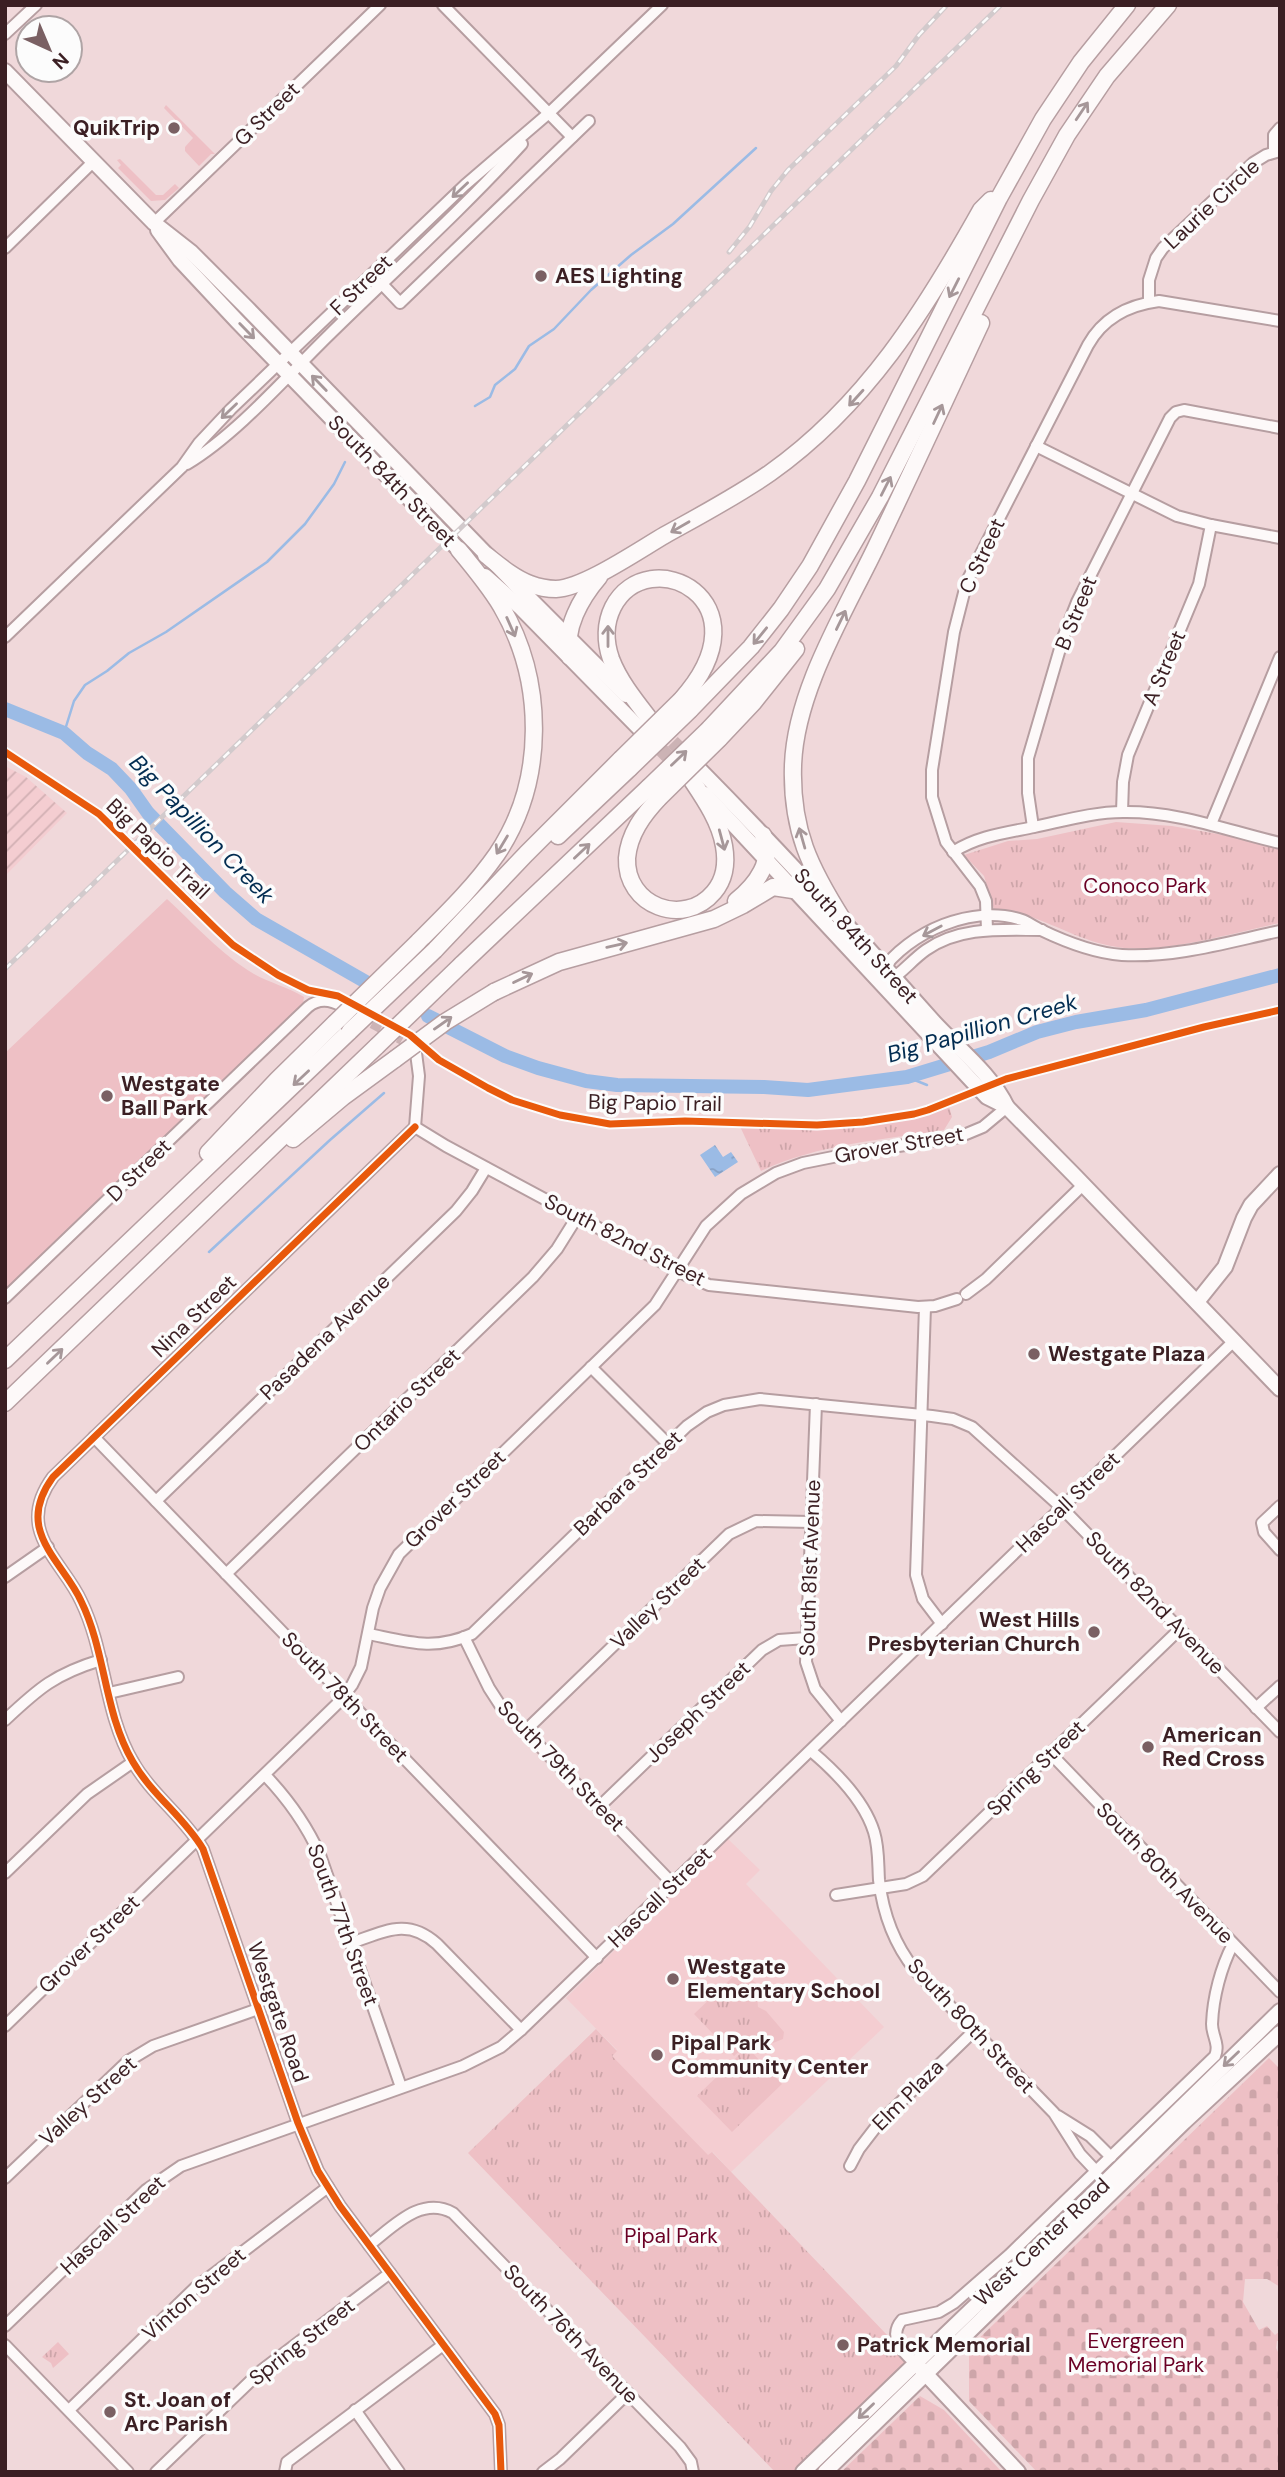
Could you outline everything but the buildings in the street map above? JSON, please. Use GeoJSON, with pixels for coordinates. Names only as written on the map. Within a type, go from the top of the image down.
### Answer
{"type":"FeatureCollection","features":[{"type":"Feature","properties":{"kind":"highway"},"geometry":{"type":"LineString","coordinates":[[5,1360],[761,635],[791,595],[857,481],[1007,183],[1063,88],[1127,5]]}},
{"type":"Feature","properties":{"kind":"highway"},"geometry":{"type":"LineString","coordinates":[[5,1403],[461,965],[654,792],[714,734],[813,610],[854,546],[1067,135],[1107,76],[1168,5]]}},
{"type":"Feature","properties":{"kind":"highway"},"geometry":{"type":"LineString","coordinates":[[843,920],[811,867],[798,825],[793,766],[798,727],[822,660],[921,453],[1067,135]]}},
{"type":"Feature","properties":{"kind":"highway"},"geometry":{"type":"LineString","coordinates":[[486,555],[522,581],[538,587],[556,589],[581,583],[753,484],[833,422],[864,389],[895,351],[933,294],[981,210],[1007,183]]}},
{"type":"Feature","properties":{"kind":"highway"},"geometry":{"type":"LineString","coordinates":[[81,1287],[241,1118],[472,886],[498,852],[512,826],[523,798],[533,753],[533,707],[528,675],[500,605],[459,550]]}},
{"type":"Feature","properties":{"kind":"highway"},"geometry":{"type":"LineString","coordinates":[[570,657],[568,637],[586,594],[600,576],[621,561]]}},
{"type":"Feature","properties":{"kind":"highway"},"geometry":{"type":"LineString","coordinates":[[647,722],[617,672],[607,636],[611,612],[616,602],[624,593],[643,581],[667,580],[688,586],[702,599],[712,617],[715,636],[710,657],[686,705]]}},
{"type":"Feature","properties":{"kind":"highway"},"geometry":{"type":"LineString","coordinates":[[654,792],[634,833],[627,856],[631,880],[644,900],[666,910],[687,909],[706,900],[719,885],[723,877],[725,856],[718,828],[693,775]]}},
{"type":"Feature","properties":{"kind":"highway"},"geometry":{"type":"LineString","coordinates":[[698,923],[743,895],[757,878],[766,861],[768,850],[763,835]]}},
{"type":"Feature","properties":{"kind":"highway"},"geometry":{"type":"LineString","coordinates":[[166,1247],[335,1104],[445,1022],[494,992],[559,962],[728,913],[773,887],[793,890]]}},
{"type":"Feature","properties":{"kind":"main road","name":"South 84th Street"},"geometry":{"type":"LineString","coordinates":[[5,71],[154,223],[191,252],[568,637],[647,722]]}},
{"type":"Feature","properties":{"kind":"main road","name":"South 84th Street"},"geometry":{"type":"LineString","coordinates":[[154,223],[180,260],[459,550],[570,657],[647,722]]}},
{"type":"Feature","properties":{"kind":"main road","name":"South 84th Street"},"geometry":{"type":"LineString","coordinates":[[693,775],[763,835],[843,920],[890,972],[930,1027]]}},
{"type":"Feature","properties":{"kind":"main road","name":"South 84th Street"},"geometry":{"type":"LineString","coordinates":[[693,775],[766,861],[878,982],[930,1027],[1280,1389]]}},
{"type":"Feature","properties":{"kind":"main road"},"geometry":{"type":"LineString","coordinates":[[1196,1302],[1225,1267],[1251,1205],[1280,1174]]}},
{"type":"Feature","properties":{"kind":"main road","name":"West Center Road"},"geometry":{"type":"LineString","coordinates":[[803,2472],[1280,2011]]}},
{"type":"Feature","properties":{"kind":"main road","name":"West Center Road"},"geometry":{"type":"LineString","coordinates":[[825,2472],[1140,2164],[1280,2033]]}},
{"type":"Feature","properties":{"kind":"main road"},"geometry":{"type":"LineString","coordinates":[[915,2363],[1018,2472]]}},
{"type":"Feature","properties":{"kind":"street"},"geometry":{"type":"LineString","coordinates":[[5,34],[36,5]]}},
{"type":"Feature","properties":{"kind":"street","name":"G Street"},"geometry":{"type":"LineString","coordinates":[[154,223],[380,5]]}},
{"type":"Feature","properties":{"kind":"street"},"geometry":{"type":"LineString","coordinates":[[443,5],[572,136]]}},
{"type":"Feature","properties":{"kind":"street","name":"F Street"},"geometry":{"type":"LineString","coordinates":[[183,467],[215,424],[278,364],[295,358],[382,284],[475,194],[550,113],[662,5]]}},
{"type":"Feature","properties":{"kind":"street","name":"F Street"},"geometry":{"type":"LineString","coordinates":[[7,632],[183,467],[219,441],[289,375],[295,358],[465,185],[550,113]]}},
{"type":"Feature","properties":{"kind":"street"},"geometry":{"type":"LineString","coordinates":[[382,284],[400,303],[589,121]]}},
{"type":"Feature","properties":{"kind":"street","name":"Laurie Circle"},"geometry":{"type":"LineString","coordinates":[[1149,302],[1151,268],[1163,248],[1249,166],[1277,151],[1275,135],[1280,128]]}},
{"type":"Feature","properties":{"kind":"street"},"geometry":{"type":"LineString","coordinates":[[5,248],[93,162]]}},
{"type":"Feature","properties":{"kind":"street"},"geometry":{"type":"LineString","coordinates":[[1149,302],[1167,301],[1280,321]]}},
{"type":"Feature","properties":{"kind":"street","name":"C Street"},"geometry":{"type":"LineString","coordinates":[[987,930],[981,886],[946,842],[937,819],[931,777],[960,601],[967,581],[1096,333],[1119,313],[1149,302]]}},
{"type":"Feature","properties":{"kind":"street","name":"B Street"},"geometry":{"type":"LineString","coordinates":[[1033,827],[1027,777],[1033,738],[1071,615],[1173,414],[1185,410],[1280,428]]}},
{"type":"Feature","properties":{"kind":"street"},"geometry":{"type":"LineString","coordinates":[[1036,446],[1177,516],[1280,538]]}},
{"type":"Feature","properties":{"kind":"street","name":"A Street"},"geometry":{"type":"LineString","coordinates":[[1122,812],[1123,782],[1128,755],[1199,584],[1211,525]]}},
{"type":"Feature","properties":{"kind":"street"},"geometry":{"type":"LineString","coordinates":[[1211,824],[1280,657]]}},
{"type":"Feature","properties":{"kind":"street"},"geometry":{"type":"LineString","coordinates":[[953,852],[978,839],[1088,815],[1122,812],[1174,816],[1280,843]]}},
{"type":"Feature","properties":{"kind":"street"},"geometry":{"type":"LineString","coordinates":[[878,982],[888,981],[890,972],[920,937],[938,927],[971,916],[987,915],[1022,920],[1095,950],[1139,956],[1179,952],[1280,931]]}},
{"type":"Feature","properties":{"kind":"street"},"geometry":{"type":"LineString","coordinates":[[890,972],[937,943],[962,934],[987,930],[1042,930]]}},
{"type":"Feature","properties":{"kind":"street","name":"D Street"},"geometry":{"type":"LineString","coordinates":[[5,1298],[308,1007],[321,1000],[341,1005]]}},
{"type":"Feature","properties":{"kind":"street"},"geometry":{"type":"LineString","coordinates":[[415,1127],[419,1081],[416,1053]]}},
{"type":"Feature","properties":{"kind":"street","name":"Grover Street"},"geometry":{"type":"LineString","coordinates":[[5,2026],[344,1696],[361,1667],[380,1588],[399,1555],[655,1305],[697,1237],[715,1216],[741,1194],[776,1173],[824,1158],[959,1137],[983,1127],[1007,1107]]}},
{"type":"Feature","properties":{"kind":"street","name":"South 82nd Street"},"geometry":{"type":"LineString","coordinates":[[415,1127],[486,1168],[699,1281],[720,1287],[925,1307],[961,1296],[986,1279],[1084,1184]]}},
{"type":"Feature","properties":{"kind":"street","name":"Nina Street"},"geometry":{"type":"LineString","coordinates":[[48,1547],[38,1516],[41,1496],[53,1477],[415,1127]]}},
{"type":"Feature","properties":{"kind":"street","name":"Pasadena Avenue"},"geometry":{"type":"LineString","coordinates":[[156,1501],[456,1211],[486,1168]]}},
{"type":"Feature","properties":{"kind":"street","name":"Ontario Street"},"geometry":{"type":"LineString","coordinates":[[226,1574],[533,1277],[557,1249],[577,1217]]}},
{"type":"Feature","properties":{"kind":"street"},"geometry":{"type":"LineString","coordinates":[[925,1307],[916,1575],[923,1599],[942,1624]]}},
{"type":"Feature","properties":{"kind":"street","name":"Hascall Street"},"geometry":{"type":"LineString","coordinates":[[5,2326],[160,2179],[200,2158],[478,2059],[501,2047],[521,2031],[1234,1341]]}},
{"type":"Feature","properties":{"kind":"street"},"geometry":{"type":"LineString","coordinates":[[591,1367],[668,1444]]}},
{"type":"Feature","properties":{"kind":"street","name":"Barbara Street"},"geometry":{"type":"LineString","coordinates":[[369,1634],[426,1645],[446,1644],[464,1637],[478,1628],[668,1444],[698,1418],[734,1402],[760,1399],[922,1415]]}},
{"type":"Feature","properties":{"kind":"street","name":"South 81st Avenue"},"geometry":{"type":"LineString","coordinates":[[816,1404],[806,1662],[811,1681],[821,1698],[841,1721]]}},
{"type":"Feature","properties":{"kind":"street","name":"South 82nd Avenue"},"geometry":{"type":"LineString","coordinates":[[922,1415],[953,1419],[972,1427],[1062,1508],[1280,1732]]}},
{"type":"Feature","properties":{"kind":"street","name":"South 78th Street"},"geometry":{"type":"LineString","coordinates":[[94,1437],[597,1958]]}},
{"type":"Feature","properties":{"kind":"street"},"geometry":{"type":"LineString","coordinates":[[1280,1506],[1262,1523],[1264,1532],[1280,1550]]}},
{"type":"Feature","properties":{"kind":"street","name":"Valley Street"},"geometry":{"type":"LineString","coordinates":[[525,1731],[729,1534],[756,1521],[811,1521]]}},
{"type":"Feature","properties":{"kind":"street"},"geometry":{"type":"LineString","coordinates":[[5,1577],[48,1547]]}},
{"type":"Feature","properties":{"kind":"street","name":"Westgate Road"},"geometry":{"type":"LineString","coordinates":[[48,1547],[82,1602],[101,1660],[119,1732],[133,1762],[149,1786],[192,1831],[202,1849],[309,2152],[328,2187],[498,2420],[501,2472]]}},
{"type":"Feature","properties":{"kind":"street","name":"Spring Street"},"geometry":{"type":"LineString","coordinates":[[836,1895],[906,1884],[923,1876],[1180,1629]]}},
{"type":"Feature","properties":{"kind":"street","name":"South 79th Street"},"geometry":{"type":"LineString","coordinates":[[464,1637],[494,1696],[673,1884]]}},
{"type":"Feature","properties":{"kind":"street","name":"Joseph Street"},"geometry":{"type":"LineString","coordinates":[[599,1807],[762,1650],[779,1640],[806,1638]]}},
{"type":"Feature","properties":{"kind":"street"},"geometry":{"type":"LineString","coordinates":[[5,1720],[49,1681],[65,1672],[101,1660]]}},
{"type":"Feature","properties":{"kind":"street"},"geometry":{"type":"LineString","coordinates":[[109,1693],[178,1677]]}},
{"type":"Feature","properties":{"kind":"street"},"geometry":{"type":"LineString","coordinates":[[1256,1708],[1280,1686]]}},
{"type":"Feature","properties":{"kind":"street","name":"South 80th Street"},"geometry":{"type":"LineString","coordinates":[[811,1751],[851,1792],[867,1816],[877,1844],[880,1888],[889,1925],[903,1953],[915,1970],[1054,2113],[1080,2154],[1096,2171]]}},
{"type":"Feature","properties":{"kind":"street","name":"South 80th Avenue"},"geometry":{"type":"LineString","coordinates":[[1051,1754],[1280,1992]]}},
{"type":"Feature","properties":{"kind":"street"},"geometry":{"type":"LineString","coordinates":[[5,1874],[87,1794],[133,1762]]}},
{"type":"Feature","properties":{"kind":"street","name":"South 77th Street"},"geometry":{"type":"LineString","coordinates":[[265,1774],[292,1805],[312,1838],[401,2087]]}},
{"type":"Feature","properties":{"kind":"street"},"geometry":{"type":"LineString","coordinates":[[351,1943],[394,1929],[410,1928],[423,1933],[437,1944],[521,2031]]}},
{"type":"Feature","properties":{"kind":"street"},"geometry":{"type":"LineString","coordinates":[[915,2363],[895,2336],[902,2320],[950,2307],[1009,2255],[1215,2056],[1217,2047],[1213,2020],[1222,1966],[1233,1944]]}},
{"type":"Feature","properties":{"kind":"street","name":"Valley Street"},"geometry":{"type":"LineString","coordinates":[[5,2178],[128,2061],[153,2046],[258,2009]]}},
{"type":"Feature","properties":{"kind":"street","name":"Elm Plaza"},"geometry":{"type":"LineString","coordinates":[[850,2166],[879,2123],[974,2031]]}},
{"type":"Feature","properties":{"kind":"street","name":"South 80th Street"},"geometry":{"type":"LineString","coordinates":[[1054,2113],[1090,2136],[1111,2157]]}},
{"type":"Feature","properties":{"kind":"street","name":"Vinton Street"},"geometry":{"type":"LineString","coordinates":[[69,2410],[195,2288],[328,2187]]}},
{"type":"Feature","properties":{"kind":"street","name":"South 76th Avenue"},"geometry":{"type":"LineString","coordinates":[[369,2245],[422,2208],[437,2207],[460,2219],[688,2456],[693,2472]]}},
{"type":"Feature","properties":{"kind":"street","name":"Spring Street"},"geometry":{"type":"LineString","coordinates":[[156,2472],[262,2370],[390,2273]]}},
{"type":"Feature","properties":{"kind":"street"},"geometry":{"type":"LineString","coordinates":[[285,2472],[287,2462],[443,2344]]}},
{"type":"Feature","properties":{"kind":"street"},"geometry":{"type":"LineString","coordinates":[[5,2345],[128,2472]]}},
{"type":"Feature","properties":{"kind":"street"},"geometry":{"type":"LineString","coordinates":[[543,2472],[628,2393]]}},
{"type":"Feature","properties":{"kind":"street"},"geometry":{"type":"LineString","coordinates":[[355,2410],[399,2472]]}},
{"type":"Feature","properties":{"kind":"shaded area"},"geometry":{"type":"Polygon","coordinates":[[[5,766],[26,777],[67,813],[5,876],[5,766]]]}},
{"type":"Feature","properties":{"kind":"shaded area"},"geometry":{"type":"Polygon","coordinates":[[[728,1839],[760,1870],[746,1884],[884,2027],[731,2172],[713,2152],[708,2156],[611,2056],[617,2050],[566,1998],[728,1839]]]}},
{"type":"Feature","properties":{"kind":"green space"},"geometry":{"type":"Polygon","coordinates":[[[166,105],[215,154],[211,154],[199,166],[185,151],[193,138],[164,108],[166,105]]]}},
{"type":"Feature","properties":{"kind":"green space"},"geometry":{"type":"Polygon","coordinates":[[[120,159],[156,195],[163,195],[175,184],[179,188],[165,200],[151,201],[118,168],[121,165],[117,160],[120,159]]]}},
{"type":"Feature","properties":{"kind":"green space","name":"Conoco Park"},"geometry":{"type":"Polygon","coordinates":[[[1116,822],[1172,826],[1229,836],[1280,850],[1280,923],[1173,946],[1111,946],[1025,915],[994,909],[984,876],[964,855],[1008,841],[1037,839],[1116,822]]]}},
{"type":"Feature","properties":{"kind":"green space","name":"Westgate Ball Park"},"geometry":{"type":"Polygon","coordinates":[[[167,899],[231,958],[254,974],[304,997],[303,1003],[190,1115],[5,1290],[5,1053],[167,899]]]}},
{"type":"Feature","properties":{"kind":"green space"},"geometry":{"type":"Polygon","coordinates":[[[947,1099],[952,1117],[944,1130],[828,1149],[761,1171],[736,1118],[789,1122],[870,1119],[922,1108],[947,1099]]]}},
{"type":"Feature","properties":{"kind":"green space"},"geometry":{"type":"Polygon","coordinates":[[[739,1971],[756,1983],[758,2007],[766,2011],[784,2032],[783,2039],[768,2045],[754,2038],[734,2056],[694,2014],[739,1971]]]}},
{"type":"Feature","properties":{"kind":"green space","name":"Pipal Park"},"geometry":{"type":"Polygon","coordinates":[[[596,2029],[617,2051],[612,2056],[708,2155],[712,2152],[910,2359],[795,2472],[775,2472],[468,2153],[596,2029]]]}},
{"type":"Feature","properties":{"kind":"green space"},"geometry":{"type":"Polygon","coordinates":[[[747,2047],[782,2084],[732,2132],[697,2096],[747,2047]]]}},
{"type":"Feature","properties":{"kind":"green space","name":"Evergreen Memorial Park"},"geometry":{"type":"Polygon","coordinates":[[[1269,2058],[1280,2069],[1280,2287],[1267,2279],[1245,2279],[1243,2302],[1259,2330],[1267,2326],[1275,2335],[1280,2331],[1280,2341],[1277,2341],[1276,2348],[1280,2356],[1280,2472],[1037,2472],[969,2401],[969,2348],[1269,2058]]]}},
{"type":"Feature","properties":{"kind":"green space"},"geometry":{"type":"Polygon","coordinates":[[[58,2342],[69,2354],[53,2368],[51,2363],[42,2357],[58,2342]]]}},
{"type":"Feature","properties":{"kind":"green space"},"geometry":{"type":"Polygon","coordinates":[[[920,2396],[944,2410],[1002,2472],[841,2472],[920,2396]]]}},
{"type":"Feature","properties":{"kind":"water"},"geometry":{"type":"Polygon","coordinates":[[[715,1145],[723,1157],[731,1152],[738,1162],[715,1177],[700,1155],[715,1145]]]}},
{"type":"Feature","properties":{"kind":"waterway"},"geometry":{"type":"LineString","coordinates":[[475,406],[490,397],[495,385],[515,369],[529,346],[554,329],[591,290],[631,255],[673,224],[756,148]]}},
{"type":"Feature","properties":{"kind":"waterway"},"geometry":{"type":"LineString","coordinates":[[64,733],[74,701],[85,685],[267,562],[305,524],[334,484],[345,462]]}},
{"type":"Feature","properties":{"kind":"waterway","name":"Big Papillion Creek"},"geometry":{"type":"LineString","coordinates":[[5,709],[64,733],[87,753],[112,769],[148,813],[225,892],[256,919],[366,982]]}},
{"type":"Feature","properties":{"kind":"waterway","name":"Big Papillion Creek"},"geometry":{"type":"LineString","coordinates":[[450,1028],[505,1056],[586,1081],[617,1085],[808,1090],[907,1077],[989,1052],[1037,1032],[1146,1010],[1280,975]]}},
{"type":"Feature","properties":{"kind":"waterway","name":"Big Papillion Creek"},"geometry":{"type":"LineString","coordinates":[[428,1016],[436,1020]]}},
{"type":"Feature","properties":{"kind":"waterway"},"geometry":{"type":"LineString","coordinates":[[907,1077],[927,1085]]}},
{"type":"Feature","properties":{"kind":"waterway"},"geometry":{"type":"LineString","coordinates":[[209,1252],[384,1093]]}},
{"type":"Feature","properties":{"kind":"tunnel"},"geometry":{"type":"LineString","coordinates":[[658,727],[691,760]]}},
{"type":"Feature","properties":{"kind":"tunnel"},"geometry":{"type":"LineString","coordinates":[[647,735],[682,771]]}},
{"type":"Feature","properties":{"kind":"tunnel"},"geometry":{"type":"LineString","coordinates":[[359,1016],[402,1040]]}},
{"type":"Feature","properties":{"kind":"railway"},"geometry":{"type":"LineString","coordinates":[[729,252],[788,170],[896,66],[919,35],[947,5]]}},
{"type":"Feature","properties":{"kind":"railway"},"geometry":{"type":"LineString","coordinates":[[5,969],[1001,5]]}},
{"type":"Feature","properties":{"kind":"cycle path","name":"Big Papio Trail"},"geometry":{"type":"LineString","coordinates":[[5,752],[99,814],[233,945],[278,975],[308,990],[338,996],[410,1035],[439,1060],[512,1100],[560,1115],[610,1124],[685,1121],[817,1125],[863,1122],[914,1114],[1006,1079],[1280,1010]]}},
{"type":"Feature","properties":{"kind":"cycle path"},"geometry":{"type":"LineString","coordinates":[[415,1127],[53,1477],[40,1500],[38,1520],[42,1537],[76,1592],[89,1621],[123,1743],[141,1774],[203,1849],[298,2123],[318,2171],[340,2206],[495,2414],[499,2425],[501,2472]]}},
{"type":"Feature","properties":{"kind":"place","name":"QuikTrip"},"geometry":{"type":"Point","coordinates":[174,128]}},
{"type":"Feature","properties":{"kind":"place","name":"AES Lighting"},"geometry":{"type":"Point","coordinates":[541,276]}},
{"type":"Feature","properties":{"kind":"place","name":"Westgate Ball Park"},"geometry":{"type":"Point","coordinates":[107,1096]}},
{"type":"Feature","properties":{"kind":"place","name":"Westgate Plaza"},"geometry":{"type":"Point","coordinates":[1034,1354]}},
{"type":"Feature","properties":{"kind":"place","name":"West Hills Presbyterian Church"},"geometry":{"type":"Point","coordinates":[1094,1632]}},
{"type":"Feature","properties":{"kind":"place","name":"American Red Cross"},"geometry":{"type":"Point","coordinates":[1148,1747]}},
{"type":"Feature","properties":{"kind":"place","name":"Westgate Elementary School"},"geometry":{"type":"Point","coordinates":[673,1979]}},
{"type":"Feature","properties":{"kind":"place","name":"Pipal Park Community Center"},"geometry":{"type":"Point","coordinates":[657,2055]}},
{"type":"Feature","properties":{"kind":"place","name":"Patrick Memorial"},"geometry":{"type":"Point","coordinates":[843,2345]}},
{"type":"Feature","properties":{"kind":"place","name":"St. Joan of Arc Parish"},"geometry":{"type":"Point","coordinates":[110,2412]}}]}
